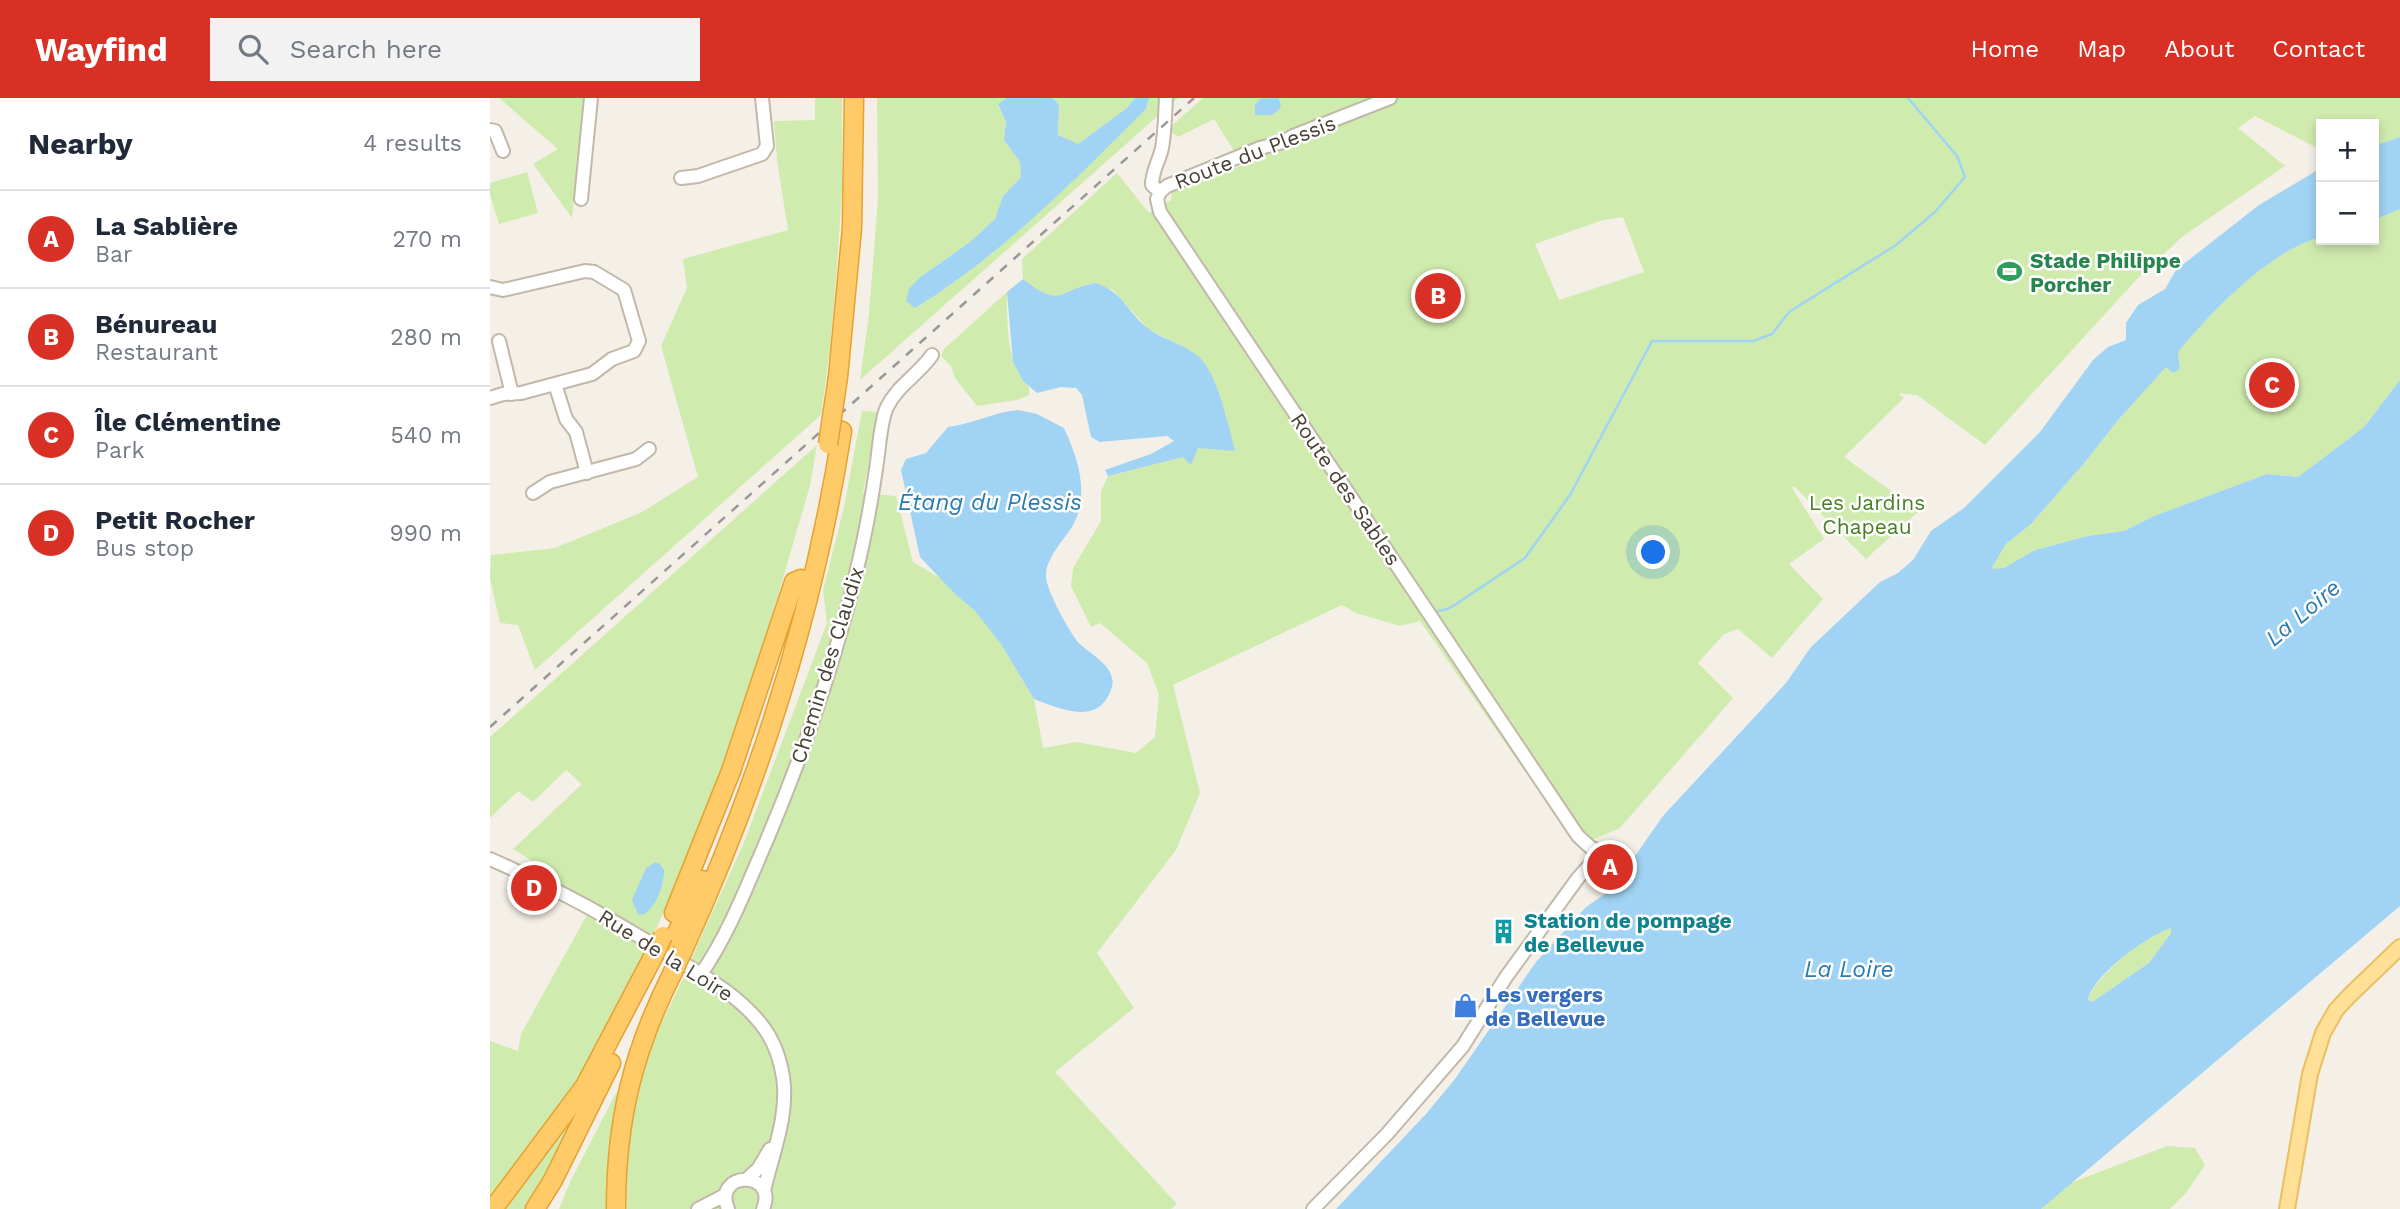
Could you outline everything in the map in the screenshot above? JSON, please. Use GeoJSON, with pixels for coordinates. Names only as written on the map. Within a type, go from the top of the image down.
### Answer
{"type":"FeatureCollection","features":[{"type":"Feature","properties":{"kind":"highway"},"geometry":{"type":"LineString","coordinates":[[535,1209],[553,1180],[673,943],[732,836],[784,687],[824,534],[842,431],[851,242],[854,98]]}},
{"type":"Feature","properties":{"kind":"highway"},"geometry":{"type":"LineString","coordinates":[[493,1209],[585,1086],[663,964],[673,943],[794,582],[801,579],[844,377],[863,227],[865,98]]}},
{"type":"Feature","properties":{"kind":"highway"},"geometry":{"type":"LineString","coordinates":[[616,1209],[618,1146],[625,1102],[632,1073],[662,994],[663,964]]}},
{"type":"Feature","properties":{"kind":"highway"},"geometry":{"type":"LineString","coordinates":[[550,1209],[656,1000],[662,994]]}},
{"type":"Feature","properties":{"kind":"main road"},"geometry":{"type":"LineString","coordinates":[[2287,1209],[2310,1074],[2323,1033],[2348,996],[2400,947]]}},
{"type":"Feature","properties":{"kind":"street"},"geometry":{"type":"LineString","coordinates":[[581,199],[591,98]]}},
{"type":"Feature","properties":{"kind":"street"},"geometry":{"type":"LineString","coordinates":[[681,178],[698,176],[762,154],[767,146],[762,98]]}},
{"type":"Feature","properties":{"kind":"street","name":"Route des Sables"},"geometry":{"type":"LineString","coordinates":[[1166,98],[1160,158],[1152,173],[1152,185],[1160,192],[1157,199],[1160,212],[1578,836],[1587,854],[1578,878],[1506,977],[1463,1046],[1387,1134],[1314,1209]]}},
{"type":"Feature","properties":{"kind":"street","name":"Route du Plessis"},"geometry":{"type":"LineString","coordinates":[[1160,192],[1167,186],[1390,98]]}},
{"type":"Feature","properties":{"kind":"street"},"geometry":{"type":"LineString","coordinates":[[490,130],[495,131],[503,151]]}},
{"type":"Feature","properties":{"kind":"street"},"geometry":{"type":"LineString","coordinates":[[490,287],[503,290],[564,275],[594,272],[624,290],[639,341],[634,351],[612,359],[592,374],[490,398]]}},
{"type":"Feature","properties":{"kind":"street"},"geometry":{"type":"LineString","coordinates":[[499,341],[512,394]]}},
{"type":"Feature","properties":{"kind":"street","name":"Chemin des Claudix"},"geometry":{"type":"LineString","coordinates":[[701,975],[716,952],[748,884],[775,822],[812,722],[856,571],[886,408],[896,392],[922,370],[932,355]]}},
{"type":"Feature","properties":{"kind":"street"},"geometry":{"type":"LineString","coordinates":[[555,384],[566,419],[576,432],[587,473]]}},
{"type":"Feature","properties":{"kind":"street"},"geometry":{"type":"LineString","coordinates":[[533,493],[550,482],[636,459],[649,449]]}},
{"type":"Feature","properties":{"kind":"street","name":"Rue de la Loire"},"geometry":{"type":"LineString","coordinates":[[490,859],[589,906],[701,975],[746,1007],[763,1025],[776,1048],[783,1076],[785,1105],[764,1191],[763,1209]]}},
{"type":"Feature","properties":{"kind":"street","name":"Rue de la Loire"},"geometry":{"type":"LineString","coordinates":[[698,1209],[725,1195],[732,1184],[747,1179],[758,1169],[775,1142]]}},
{"type":"Feature","properties":{"kind":"street"},"geometry":{"type":"LineString","coordinates":[[747,1179],[756,1182],[764,1191]]}},
{"type":"Feature","properties":{"kind":"street"},"geometry":{"type":"LineString","coordinates":[[725,1195],[728,1209]]}},
{"type":"Feature","properties":{"kind":"green space"},"geometry":{"type":"Polygon","coordinates":[[[499,98],[584,98],[572,218],[533,164],[558,149],[499,98]]]}},
{"type":"Feature","properties":{"kind":"green space"},"geometry":{"type":"Polygon","coordinates":[[[815,98],[842,98],[842,189],[837,267],[821,415],[535,670],[518,625],[500,623],[490,578],[491,555],[555,548],[642,512],[698,477],[661,346],[687,288],[683,259],[788,230],[774,121],[815,120],[815,98]]]}},
{"type":"Feature","properties":{"kind":"green space"},"geometry":{"type":"Polygon","coordinates":[[[877,98],[1007,98],[998,105],[1006,122],[1004,140],[1020,162],[1021,177],[1003,196],[995,219],[970,242],[919,278],[915,307],[951,284],[1146,109],[1149,98],[1178,98],[860,380],[869,314],[878,198],[877,98]]]}},
{"type":"Feature","properties":{"kind":"green space"},"geometry":{"type":"Polygon","coordinates":[[[1053,98],[1135,98],[1127,108],[1078,144],[1058,136],[1059,105],[1053,98]]]}},
{"type":"Feature","properties":{"kind":"green space","name":"Les Jardins Chapeau"},"geometry":{"type":"Polygon","coordinates":[[[1203,98],[2400,98],[2400,137],[2379,144],[2379,119],[2316,119],[2316,147],[2255,116],[2238,128],[2285,166],[2182,237],[2139,277],[1985,445],[1917,395],[1898,393],[1904,398],[1844,457],[1919,511],[1866,559],[1794,486],[1792,488],[1824,539],[1789,564],[1823,599],[1772,658],[1738,629],[1724,634],[1698,663],[1733,698],[1620,828],[1592,840],[1570,836],[1420,621],[1400,626],[1356,613],[1342,605],[1173,685],[1200,793],[1176,850],[1097,953],[1134,1008],[1055,1072],[1177,1204],[1171,1209],[627,1209],[628,1133],[642,1072],[685,975],[699,983],[708,970],[691,959],[743,845],[827,623],[823,591],[844,507],[862,411],[878,412],[863,493],[896,496],[913,562],[940,578],[975,610],[1001,644],[1034,699],[1043,748],[1077,742],[1136,753],[1155,737],[1159,695],[1147,663],[1100,623],[1091,627],[1071,586],[1073,568],[1101,521],[1101,491],[1108,476],[1183,457],[1198,448],[1227,417],[1206,367],[1183,347],[1148,329],[1113,290],[1089,284],[1059,296],[1048,297],[1023,279],[1022,259],[1117,173],[1149,213],[1171,200],[1172,189],[1243,165],[1214,119],[1178,137],[1168,129],[1203,98]],[[1623,217],[1603,220],[1535,244],[1559,300],[1644,272],[1623,217]]]}},
{"type":"Feature","properties":{"kind":"green space"},"geometry":{"type":"Polygon","coordinates":[[[527,172],[538,213],[499,224],[490,195],[490,183],[527,172]]]}},
{"type":"Feature","properties":{"kind":"green space"},"geometry":{"type":"Polygon","coordinates":[[[2400,209],[2400,380],[2364,427],[2298,477],[2267,474],[2154,516],[2124,531],[2088,536],[2035,550],[2004,568],[1990,570],[2006,544],[2031,524],[2166,366],[2173,373],[2180,369],[2178,352],[2243,284],[2281,255],[2316,239],[2316,245],[2379,245],[2379,218],[2400,209]]]}},
{"type":"Feature","properties":{"kind":"green space"},"geometry":{"type":"Polygon","coordinates":[[[1007,292],[1009,342],[1016,367],[1029,387],[1029,395],[1017,400],[977,406],[955,378],[951,366],[941,356],[944,349],[1007,292]]]}},
{"type":"Feature","properties":{"kind":"green space"},"geometry":{"type":"Polygon","coordinates":[[[817,445],[810,486],[754,677],[721,776],[684,868],[588,1067],[490,1198],[490,1041],[518,1051],[521,1034],[593,904],[541,873],[532,861],[513,849],[582,784],[566,770],[533,802],[518,791],[490,818],[490,737],[817,445]]]}},
{"type":"Feature","properties":{"kind":"green space"},"geometry":{"type":"Polygon","coordinates":[[[2171,927],[2172,933],[2149,963],[2092,1002],[2088,1000],[2103,977],[2127,953],[2171,927]]]}},
{"type":"Feature","properties":{"kind":"green space"},"geometry":{"type":"Polygon","coordinates":[[[590,1092],[565,1135],[543,1187],[526,1209],[500,1209],[590,1092]]]}},
{"type":"Feature","properties":{"kind":"green space"},"geometry":{"type":"Polygon","coordinates":[[[616,1093],[620,1093],[611,1209],[559,1209],[571,1180],[616,1093]]]}},
{"type":"Feature","properties":{"kind":"green space"},"geometry":{"type":"Polygon","coordinates":[[[2167,1146],[2195,1148],[2205,1165],[2186,1193],[2170,1209],[2041,1209],[2073,1182],[2167,1146]]]}},
{"type":"Feature","properties":{"kind":"water"},"geometry":{"type":"Polygon","coordinates":[[[1007,98],[1053,98],[1059,105],[1058,135],[1078,144],[1127,108],[1135,98],[1149,98],[1146,109],[1036,215],[977,265],[915,308],[906,301],[909,289],[919,278],[970,242],[995,219],[1003,196],[1021,177],[1020,162],[1004,140],[1006,122],[998,104],[1007,98]]]}},
{"type":"Feature","properties":{"kind":"water"},"geometry":{"type":"Polygon","coordinates":[[[1278,98],[1281,104],[1279,110],[1272,115],[1255,115],[1255,105],[1260,99],[1278,98]]]}},
{"type":"Feature","properties":{"kind":"water"},"geometry":{"type":"Polygon","coordinates":[[[2400,137],[2400,209],[2379,218],[2379,182],[2379,144],[2400,137]]]}},
{"type":"Feature","properties":{"kind":"water","name":"La Loire"},"geometry":{"type":"Polygon","coordinates":[[[2316,171],[2316,239],[2301,244],[2262,268],[2208,318],[2178,352],[2180,369],[2173,373],[2166,367],[2031,524],[2006,544],[1991,569],[2004,568],[2035,550],[2088,536],[2124,531],[2154,516],[2267,474],[2298,477],[2364,427],[2400,380],[2400,906],[2041,1209],[1336,1209],[1426,1114],[1455,1079],[1536,962],[1586,907],[1611,890],[1663,816],[1786,683],[1811,647],[1880,582],[1898,573],[1913,560],[1931,531],[1964,508],[2040,432],[2093,360],[2108,347],[2126,340],[2126,323],[2138,305],[2165,289],[2176,270],[2259,205],[2316,171]],[[2171,928],[2123,957],[2100,979],[2088,1000],[2092,1002],[2149,963],[2171,933],[2171,928]]]}},
{"type":"Feature","properties":{"kind":"water"},"geometry":{"type":"Polygon","coordinates":[[[1023,279],[1053,296],[1096,283],[1120,298],[1149,329],[1195,354],[1207,367],[1218,390],[1235,451],[1198,448],[1191,465],[1183,457],[1108,476],[1105,470],[1151,454],[1174,441],[1167,436],[1100,442],[1091,437],[1082,395],[1076,388],[1061,387],[1037,393],[1023,381],[1013,362],[1007,292],[1023,279]]]}},
{"type":"Feature","properties":{"kind":"water","name":"Étang du Plessis"},"geometry":{"type":"Polygon","coordinates":[[[1018,410],[1037,414],[1064,428],[1078,466],[1080,505],[1070,530],[1051,558],[1046,577],[1054,601],[1075,638],[1103,663],[1112,678],[1107,698],[1092,710],[1073,711],[1034,699],[1001,644],[975,611],[920,557],[901,470],[906,459],[926,453],[948,427],[1018,410]]]}},
{"type":"Feature","properties":{"kind":"water"},"geometry":{"type":"Polygon","coordinates":[[[655,862],[664,870],[663,883],[651,908],[642,915],[638,914],[632,900],[646,868],[655,862]]]}},
{"type":"Feature","properties":{"kind":"waterway"},"geometry":{"type":"LineString","coordinates":[[1436,612],[1450,608],[1525,558],[1570,495],[1652,341],[1753,341],[1772,334],[1789,312],[1896,245],[1935,212],[1965,177],[1957,156],[1908,98]]}},
{"type":"Feature","properties":{"kind":"railway"},"geometry":{"type":"LineString","coordinates":[[490,727],[1194,98]]}},
{"type":"Feature","properties":{"kind":"place","name":"Stade Philippe Porcher"},"geometry":{"type":"Point","coordinates":[2010,272]}},
{"type":"Feature","properties":{"kind":"place","name":"Bénureau"},"geometry":{"type":"Point","coordinates":[1438,296]}},
{"type":"Feature","properties":{"kind":"place","name":"Île Clémentine"},"geometry":{"type":"Point","coordinates":[2272,385]}},
{"type":"Feature","properties":{"kind":"place","name":"La Sablière"},"geometry":{"type":"Point","coordinates":[1610,867]}},
{"type":"Feature","properties":{"kind":"place","name":"Petit Rocher"},"geometry":{"type":"Point","coordinates":[534,888]}},
{"type":"Feature","properties":{"kind":"place","name":"Station de pompage de Bellevue"},"geometry":{"type":"Point","coordinates":[1504,932]}},
{"type":"Feature","properties":{"kind":"place","name":"Les vergers de Bellevue"},"geometry":{"type":"Point","coordinates":[1465,1006]}}]}
